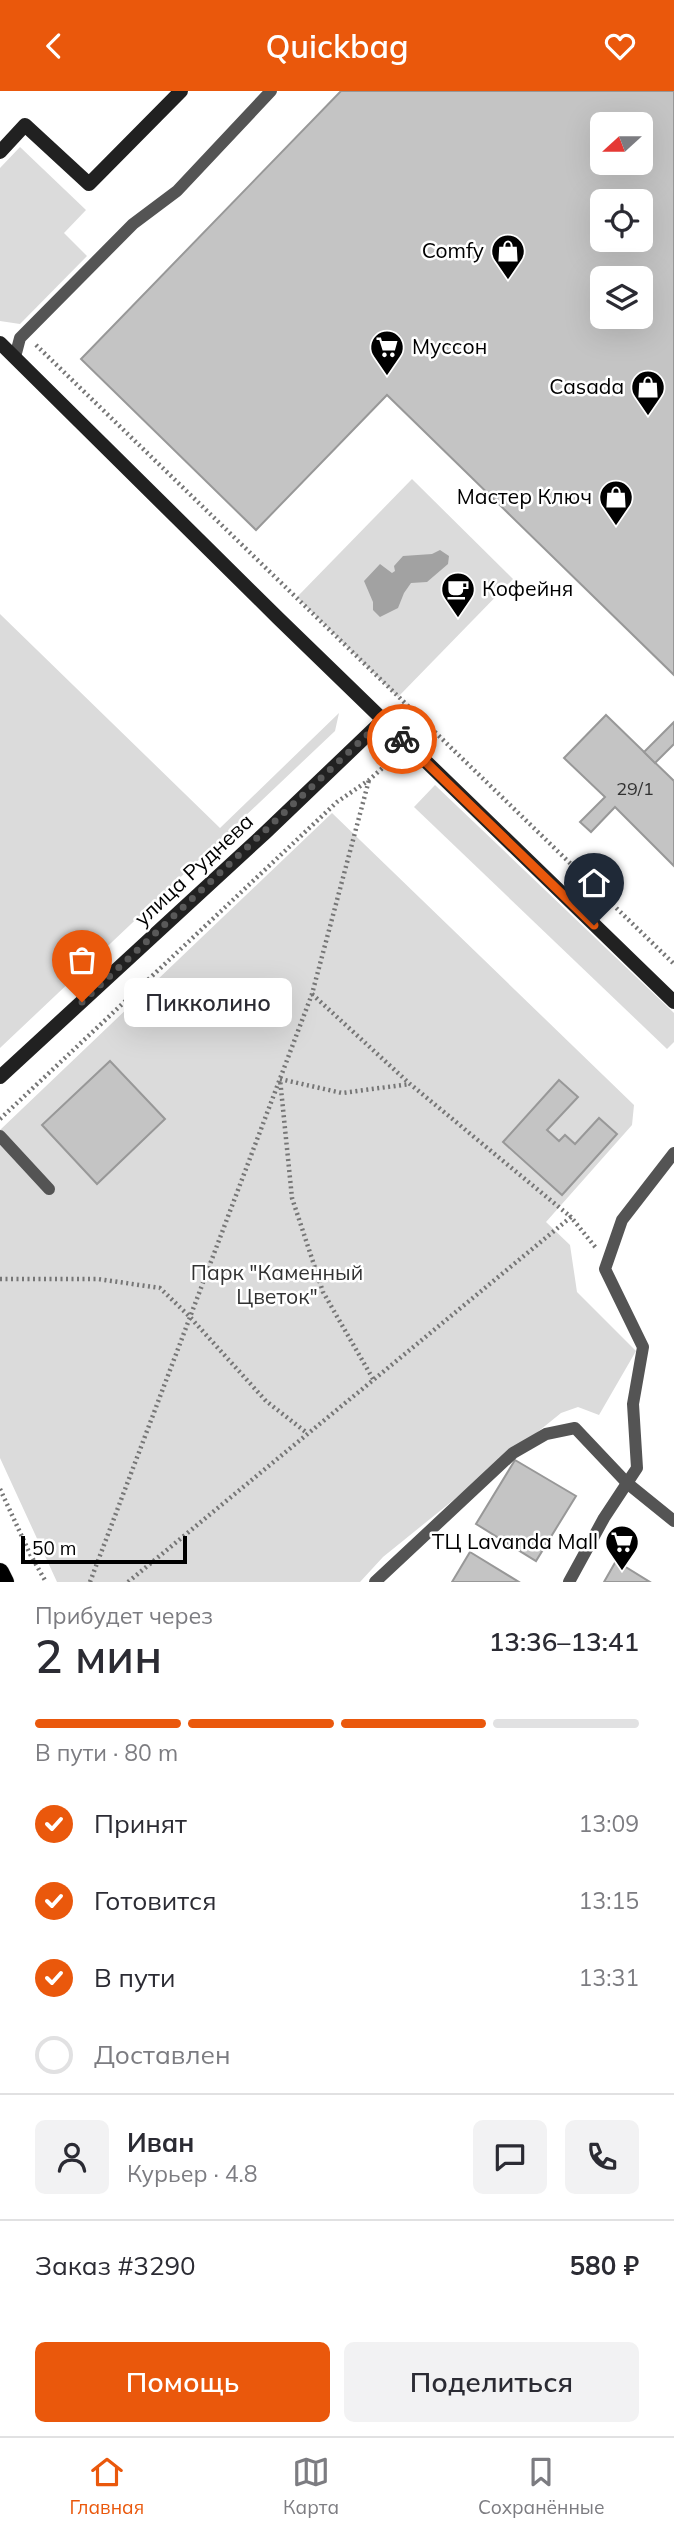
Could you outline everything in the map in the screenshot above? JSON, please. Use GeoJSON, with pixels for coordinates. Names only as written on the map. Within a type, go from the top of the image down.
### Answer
{"type":"FeatureCollection","features":[{"type":"Feature","properties":{"kind":"main road"},"geometry":{"type":"LineString","coordinates":[[0,1572],[5,1582]]}},
{"type":"Feature","properties":{"kind":"street"},"geometry":{"type":"LineString","coordinates":[[0,152],[25,125],[89,184],[181,91]]}},
{"type":"Feature","properties":{"kind":"street"},"geometry":{"type":"LineString","coordinates":[[0,342],[408,745],[674,1002]]}},
{"type":"Feature","properties":{"kind":"street","name":"улица Руднева"},"geometry":{"type":"LineString","coordinates":[[0,1077],[266,832],[383,720]]}},
{"type":"Feature","properties":{"kind":"lane"},"geometry":{"type":"LineString","coordinates":[[15,357],[20,338],[133,224],[177,191],[271,91]]}},
{"type":"Feature","properties":{"kind":"lane"},"geometry":{"type":"LineString","coordinates":[[0,1136],[49,1189]]}},
{"type":"Feature","properties":{"kind":"lane"},"geometry":{"type":"LineString","coordinates":[[569,1582],[604,1518],[638,1468],[634,1404],[643,1347],[605,1269],[622,1220],[674,1153]]}},
{"type":"Feature","properties":{"kind":"lane"},"geometry":{"type":"LineString","coordinates":[[376,1582],[513,1453],[546,1434],[575,1428],[627,1483],[674,1521]]}},
{"type":"Feature","properties":{"kind":"path"},"geometry":{"type":"LineString","coordinates":[[24,334],[674,964]]}},
{"type":"Feature","properties":{"kind":"path"},"geometry":{"type":"LineString","coordinates":[[0,1119],[337,802],[369,780],[408,745]]}},
{"type":"Feature","properties":{"kind":"path"},"geometry":{"type":"LineString","coordinates":[[90,1582],[312,994],[369,780]]}},
{"type":"Feature","properties":{"kind":"path"},"geometry":{"type":"LineString","coordinates":[[312,994],[410,1084],[571,1217],[597,1248]]}},
{"type":"Feature","properties":{"kind":"path"},"geometry":{"type":"LineString","coordinates":[[280,1079],[342,1093],[410,1084]]}},
{"type":"Feature","properties":{"kind":"path"},"geometry":{"type":"LineString","coordinates":[[280,1079],[292,1198],[323,1291],[373,1379]]}},
{"type":"Feature","properties":{"kind":"path"},"geometry":{"type":"LineString","coordinates":[[128,1582],[571,1217]]}},
{"type":"Feature","properties":{"kind":"path"},"geometry":{"type":"LineString","coordinates":[[0,1279],[98,1279],[160,1287],[266,1401],[307,1433]]}},
{"type":"Feature","properties":{"kind":"path"},"geometry":{"type":"LineString","coordinates":[[0,1489],[46,1582]]}},
{"type":"Feature","properties":{"kind":"green space"},"geometry":{"type":"Polygon","coordinates":[[[20,147],[86,210],[64,233],[87,256],[20,324],[0,321],[0,168],[20,147]]]}},
{"type":"Feature","properties":{"kind":"green space"},"geometry":{"type":"Polygon","coordinates":[[[412,479],[513,579],[398,697],[297,597],[412,479]]]}},
{"type":"Feature","properties":{"kind":"green space"},"geometry":{"type":"Polygon","coordinates":[[[0,614],[220,828],[339,713],[335,731],[0,1048],[0,614]]]}},
{"type":"Feature","properties":{"kind":"green space"},"geometry":{"type":"Polygon","coordinates":[[[435,785],[674,1013],[674,1042],[667,1049],[414,807],[435,785]]]}},
{"type":"Feature","properties":{"kind":"green space","name":"Парк \"Каменный Цветок\""},"geometry":{"type":"Polygon","coordinates":[[[332,813],[634,1105],[632,1125],[546,1222],[570,1245],[577,1292],[636,1351],[599,1415],[578,1407],[561,1413],[383,1557],[360,1582],[57,1582],[0,1458],[0,1130],[332,813]]]}},
{"type":"Feature","properties":{"kind":"shaded area"},"geometry":{"type":"Polygon","coordinates":[[[440,550],[449,556],[448,564],[427,582],[411,583],[398,608],[380,617],[373,610],[373,602],[364,581],[380,564],[392,573],[395,571],[394,566],[403,556],[432,554],[440,550]]]}},
{"type":"Feature","properties":{"kind":"building","name":"Муссон"},"geometry":{"type":"Polygon","coordinates":[[[341,91],[674,91],[674,675],[387,395],[256,530],[81,359],[341,91]]]}},
{"type":"Feature","properties":{"kind":"building"},"geometry":{"type":"Polygon","coordinates":[[[606,715],[674,781],[674,866],[615,807],[591,832],[580,822],[605,797],[564,758],[606,715]]]}},
{"type":"Feature","properties":{"kind":"building"},"geometry":{"type":"Polygon","coordinates":[[[674,722],[674,744],[655,763],[644,752],[674,722]]]}},
{"type":"Feature","properties":{"kind":"building"},"geometry":{"type":"Polygon","coordinates":[[[110,1061],[165,1119],[97,1184],[42,1125],[110,1061]]]}},
{"type":"Feature","properties":{"kind":"building"},"geometry":{"type":"Polygon","coordinates":[[[559,1080],[578,1097],[547,1130],[559,1141],[565,1135],[575,1144],[599,1118],[617,1134],[562,1195],[503,1142],[559,1080]]]}},
{"type":"Feature","properties":{"kind":"building"},"geometry":{"type":"Polygon","coordinates":[[[515,1460],[576,1496],[536,1561],[476,1524],[515,1460]]]}},
{"type":"Feature","properties":{"kind":"building"},"geometry":{"type":"Polygon","coordinates":[[[470,1552],[519,1582],[452,1582],[470,1552]]]}},
{"type":"Feature","properties":{"kind":"building","name":"ТЦ Lavanda Mall"},"geometry":{"type":"Polygon","coordinates":[[[616,1561],[650,1582],[604,1582],[616,1561]]]}},
{"type":"Feature","properties":{"kind":"way so far"},"geometry":{"type":"LineString","coordinates":[[82,1002],[383,720],[402,739]]}},
{"type":"Feature","properties":{"kind":"place","name":"Comfy"},"geometry":{"type":"Point","coordinates":[508,281]}},
{"type":"Feature","properties":{"kind":"place","name":"Муссон"},"geometry":{"type":"Point","coordinates":[387,377]}},
{"type":"Feature","properties":{"kind":"place","name":"Casada"},"geometry":{"type":"Point","coordinates":[648,417]}},
{"type":"Feature","properties":{"kind":"place","name":"Мастер Ключ"},"geometry":{"type":"Point","coordinates":[616,527]}},
{"type":"Feature","properties":{"kind":"place","name":"Кофейня"},"geometry":{"type":"Point","coordinates":[458,619]}},
{"type":"Feature","properties":{"kind":"place","name":"Пикколино"},"geometry":{"type":"Point","coordinates":[82,1002]}},
{"type":"Feature","properties":{"kind":"place","name":"ТЦ Lavanda Mall"},"geometry":{"type":"Point","coordinates":[622,1572]}},
{"type":"Feature","properties":{"kind":"route"},"geometry":{"type":"LineString","coordinates":[[402,739],[594,925]]}}]}
